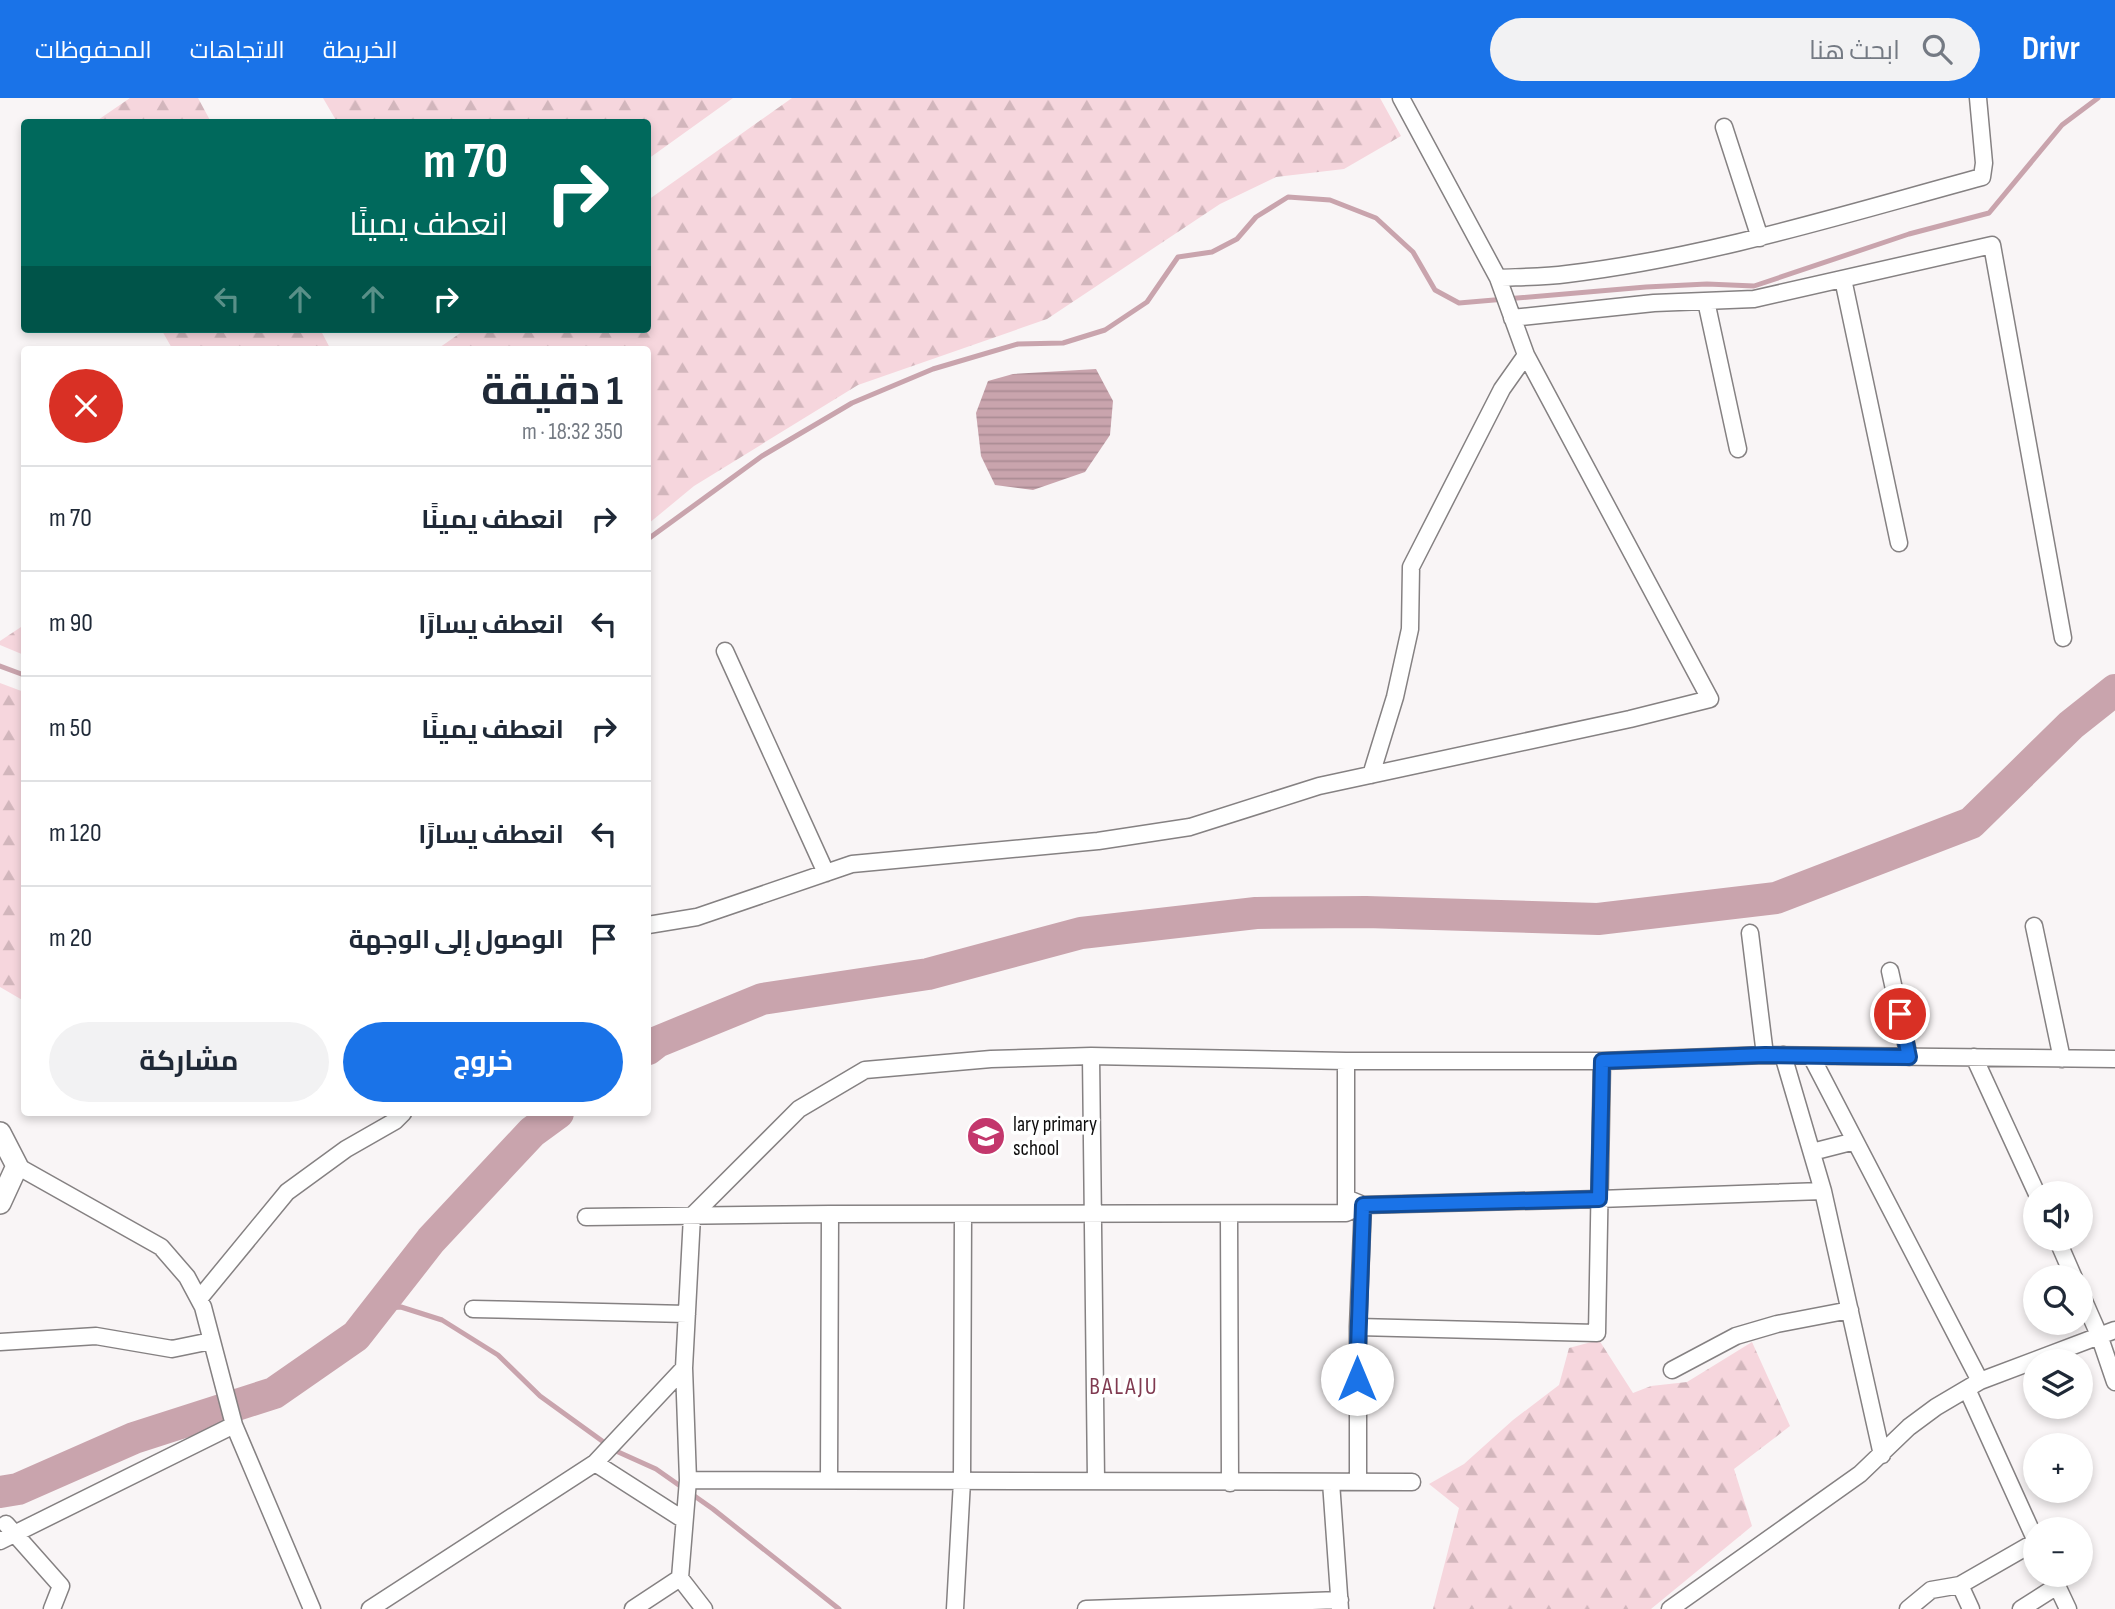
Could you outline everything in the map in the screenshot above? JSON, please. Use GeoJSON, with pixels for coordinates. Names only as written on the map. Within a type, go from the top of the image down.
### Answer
{"type":"FeatureCollection","features":[{"type":"Feature","properties":{"kind":"street"},"geometry":{"type":"LineString","coordinates":[[651,925],[697,917],[852,864],[1098,841],[1190,827],[1319,786],[1630,719],[1710,699],[1526,355],[1500,282],[1401,98]]}},
{"type":"Feature","properties":{"kind":"street"},"geometry":{"type":"LineString","coordinates":[[1500,282],[1566,275],[1688,254],[1759,238],[1982,177],[1984,163],[1978,98]]}},
{"type":"Feature","properties":{"kind":"street"},"geometry":{"type":"LineString","coordinates":[[1724,127],[1759,238]]}},
{"type":"Feature","properties":{"kind":"street"},"geometry":{"type":"LineString","coordinates":[[1511,313],[1754,299],[1992,245],[2063,638]]}},
{"type":"Feature","properties":{"kind":"street"},"geometry":{"type":"LineString","coordinates":[[1843,279],[1899,543]]}},
{"type":"Feature","properties":{"kind":"street"},"geometry":{"type":"LineString","coordinates":[[1706,301],[1738,449]]}},
{"type":"Feature","properties":{"kind":"street"},"geometry":{"type":"LineString","coordinates":[[1371,775],[1395,697],[1410,629],[1411,567],[1502,389],[1526,355]]}},
{"type":"Feature","properties":{"kind":"street"},"geometry":{"type":"LineString","coordinates":[[724,651],[826,873]]}},
{"type":"Feature","properties":{"kind":"street"},"geometry":{"type":"LineString","coordinates":[[2034,926],[2062,1059]]}},
{"type":"Feature","properties":{"kind":"street"},"geometry":{"type":"LineString","coordinates":[[1750,933],[1765,1055]]}},
{"type":"Feature","properties":{"kind":"street"},"geometry":{"type":"LineString","coordinates":[[1890,971],[1909,1057]]}},
{"type":"Feature","properties":{"kind":"street"},"geometry":{"type":"LineString","coordinates":[[704,1609],[680,1578],[688,1480],[684,1368],[692,1216],[799,1109],[865,1070],[991,1059],[1091,1056],[1346,1061],[1602,1061],[1765,1055],[2115,1059]]}},
{"type":"Feature","properties":{"kind":"street"},"geometry":{"type":"LineString","coordinates":[[1783,1055],[1823,1191],[1882,1455]]}},
{"type":"Feature","properties":{"kind":"street"},"geometry":{"type":"LineString","coordinates":[[1091,1056],[1096,1480]]}},
{"type":"Feature","properties":{"kind":"street"},"geometry":{"type":"LineString","coordinates":[[1811,1056],[1973,1385],[2025,1517]]}},
{"type":"Feature","properties":{"kind":"street"},"geometry":{"type":"LineString","coordinates":[[1974,1058],[2031,1181]]}},
{"type":"Feature","properties":{"kind":"street"},"geometry":{"type":"LineString","coordinates":[[1346,1061],[1346,1205]]}},
{"type":"Feature","properties":{"kind":"street"},"geometry":{"type":"LineString","coordinates":[[1357,1327],[1597,1334],[1602,1061]]}},
{"type":"Feature","properties":{"kind":"street"},"geometry":{"type":"LineString","coordinates":[[199,1299],[287,1192],[346,1149],[399,1116]]}},
{"type":"Feature","properties":{"kind":"street"},"geometry":{"type":"LineString","coordinates":[[0,1133],[18,1166],[161,1247],[187,1277],[203,1307],[234,1426],[312,1609]]}},
{"type":"Feature","properties":{"kind":"street"},"geometry":{"type":"LineString","coordinates":[[1812,1152],[1855,1141]]}},
{"type":"Feature","properties":{"kind":"street"},"geometry":{"type":"LineString","coordinates":[[0,1203],[18,1166]]}},
{"type":"Feature","properties":{"kind":"street"},"geometry":{"type":"LineString","coordinates":[[586,1217],[830,1214],[1229,1215],[1346,1205],[1823,1191]]}},
{"type":"Feature","properties":{"kind":"street"},"geometry":{"type":"LineString","coordinates":[[1358,1482],[1357,1327],[1363,1205]]}},
{"type":"Feature","properties":{"kind":"street"},"geometry":{"type":"LineString","coordinates":[[829,1480],[830,1214]]}},
{"type":"Feature","properties":{"kind":"street"},"geometry":{"type":"LineString","coordinates":[[955,1609],[962,1481],[964,1214]]}},
{"type":"Feature","properties":{"kind":"street"},"geometry":{"type":"LineString","coordinates":[[1229,1215],[1230,1483]]}},
{"type":"Feature","properties":{"kind":"street"},"geometry":{"type":"LineString","coordinates":[[473,1308],[687,1314]]}},
{"type":"Feature","properties":{"kind":"street"},"geometry":{"type":"LineString","coordinates":[[1672,1370],[1736,1336],[1777,1324],[1850,1310]]}},
{"type":"Feature","properties":{"kind":"street"},"geometry":{"type":"LineString","coordinates":[[2093,1321],[2115,1382]]}},
{"type":"Feature","properties":{"kind":"street"},"geometry":{"type":"LineString","coordinates":[[1670,1609],[1849,1482],[1882,1455],[1922,1416],[1973,1385],[2115,1330]]}},
{"type":"Feature","properties":{"kind":"street"},"geometry":{"type":"LineString","coordinates":[[0,1342],[96,1336],[172,1349],[211,1341]]}},
{"type":"Feature","properties":{"kind":"street"},"geometry":{"type":"LineString","coordinates":[[370,1609],[595,1463],[684,1368]]}},
{"type":"Feature","properties":{"kind":"street"},"geometry":{"type":"LineString","coordinates":[[5,1530],[30,1526],[234,1426]]}},
{"type":"Feature","properties":{"kind":"street"},"geometry":{"type":"LineString","coordinates":[[595,1463],[684,1520]]}},
{"type":"Feature","properties":{"kind":"street"},"geometry":{"type":"LineString","coordinates":[[688,1480],[1412,1482]]}},
{"type":"Feature","properties":{"kind":"street"},"geometry":{"type":"LineString","coordinates":[[1086,1609],[1340,1604],[1331,1482]]}},
{"type":"Feature","properties":{"kind":"street"},"geometry":{"type":"LineString","coordinates":[[5,1530],[61,1587],[52,1609]]}},
{"type":"Feature","properties":{"kind":"street"},"geometry":{"type":"LineString","coordinates":[[1908,1609],[1931,1590],[1960,1585],[2023,1548]]}},
{"type":"Feature","properties":{"kind":"street"},"geometry":{"type":"LineString","coordinates":[[634,1609],[680,1578]]}},
{"type":"Feature","properties":{"kind":"street"},"geometry":{"type":"LineString","coordinates":[[1960,1585],[1971,1609]]}},
{"type":"Feature","properties":{"kind":"street"},"geometry":{"type":"LineString","coordinates":[[2021,1609],[2047,1587]]}},
{"type":"Feature","properties":{"kind":"street"},"geometry":{"type":"LineString","coordinates":[[2057,1587],[2068,1609]]}},
{"type":"Feature","properties":{"kind":"green space"},"geometry":{"type":"Polygon","coordinates":[[[130,98],[198,98],[209,119],[99,119],[130,98]]]}},
{"type":"Feature","properties":{"kind":"green space"},"geometry":{"type":"Polygon","coordinates":[[[323,98],[733,98],[651,157],[651,119],[335,119],[323,98]]]}},
{"type":"Feature","properties":{"kind":"green space"},"geometry":{"type":"Polygon","coordinates":[[[792,98],[1380,98],[1401,136],[1344,169],[1276,177],[1220,204],[1047,319],[858,385],[694,486],[651,522],[651,346],[442,346],[460,333],[651,333],[651,198],[792,98]]]}},
{"type":"Feature","properties":{"kind":"green space"},"geometry":{"type":"Polygon","coordinates":[[[163,333],[322,333],[329,346],[171,346],[163,333]]]}},
{"type":"Feature","properties":{"kind":"green space"},"geometry":{"type":"Polygon","coordinates":[[[21,627],[21,654],[0,645],[0,641],[21,627]]]}},
{"type":"Feature","properties":{"kind":"green space"},"geometry":{"type":"Polygon","coordinates":[[[0,683],[21,691],[21,999],[0,987],[0,683]]]}},
{"type":"Feature","properties":{"kind":"green space"},"geometry":{"type":"Polygon","coordinates":[[[1599,1340],[1633,1393],[1651,1386],[1687,1382],[1752,1342],[1790,1426],[1734,1469],[1752,1526],[1651,1609],[1433,1609],[1459,1508],[1429,1484],[1464,1464],[1513,1420],[1559,1385],[1569,1348],[1599,1340]]]}},
{"type":"Feature","properties":{"kind":"shaded area"},"geometry":{"type":"Polygon","coordinates":[[[1096,369],[1113,401],[1110,435],[1085,472],[1033,490],[995,485],[981,456],[976,413],[988,381],[1013,374],[1096,369]]]}},
{"type":"Feature","properties":{"kind":"waterway"},"geometry":{"type":"LineString","coordinates":[[651,537],[762,456],[852,403],[933,369],[1018,344],[1063,343],[1105,330],[1147,302],[1178,257],[1212,252],[1237,239],[1256,217],[1288,197],[1330,200],[1376,218],[1413,252],[1435,290],[1459,303],[1646,287],[1707,284],[1754,286],[1909,234],[1989,213],[2062,125],[2098,98]]}},
{"type":"Feature","properties":{"kind":"waterway"},"geometry":{"type":"LineString","coordinates":[[0,666],[21,674]]}},
{"type":"Feature","properties":{"kind":"waterway"},"geometry":{"type":"LineString","coordinates":[[651,1047],[762,999],[928,974],[1081,933],[1256,913],[1366,912],[1598,919],[1776,898],[1971,823],[2071,725],[2115,690]]}},
{"type":"Feature","properties":{"kind":"waterway"},"geometry":{"type":"LineString","coordinates":[[0,1492],[18,1489],[134,1438],[274,1393],[356,1336],[431,1240],[532,1132],[554,1116]]}},
{"type":"Feature","properties":{"kind":"waterway"},"geometry":{"type":"LineString","coordinates":[[377,1309],[401,1307],[442,1320],[498,1355],[540,1396],[616,1451],[656,1469],[713,1509],[839,1609]]}},
{"type":"Feature","properties":{"kind":"place","name":"lary primary school"},"geometry":{"type":"Point","coordinates":[986,1136]}},
{"type":"Feature","properties":{"kind":"district","name":"BALAJU"},"geometry":{"type":"Point","coordinates":[1124,1386]}},
{"type":"Feature","properties":{"kind":"route"},"geometry":{"type":"LineString","coordinates":[[1357,1379],[1363,1205],[1599,1199],[1602,1061],[1765,1055],[1909,1057],[1900,1014]]}}]}
